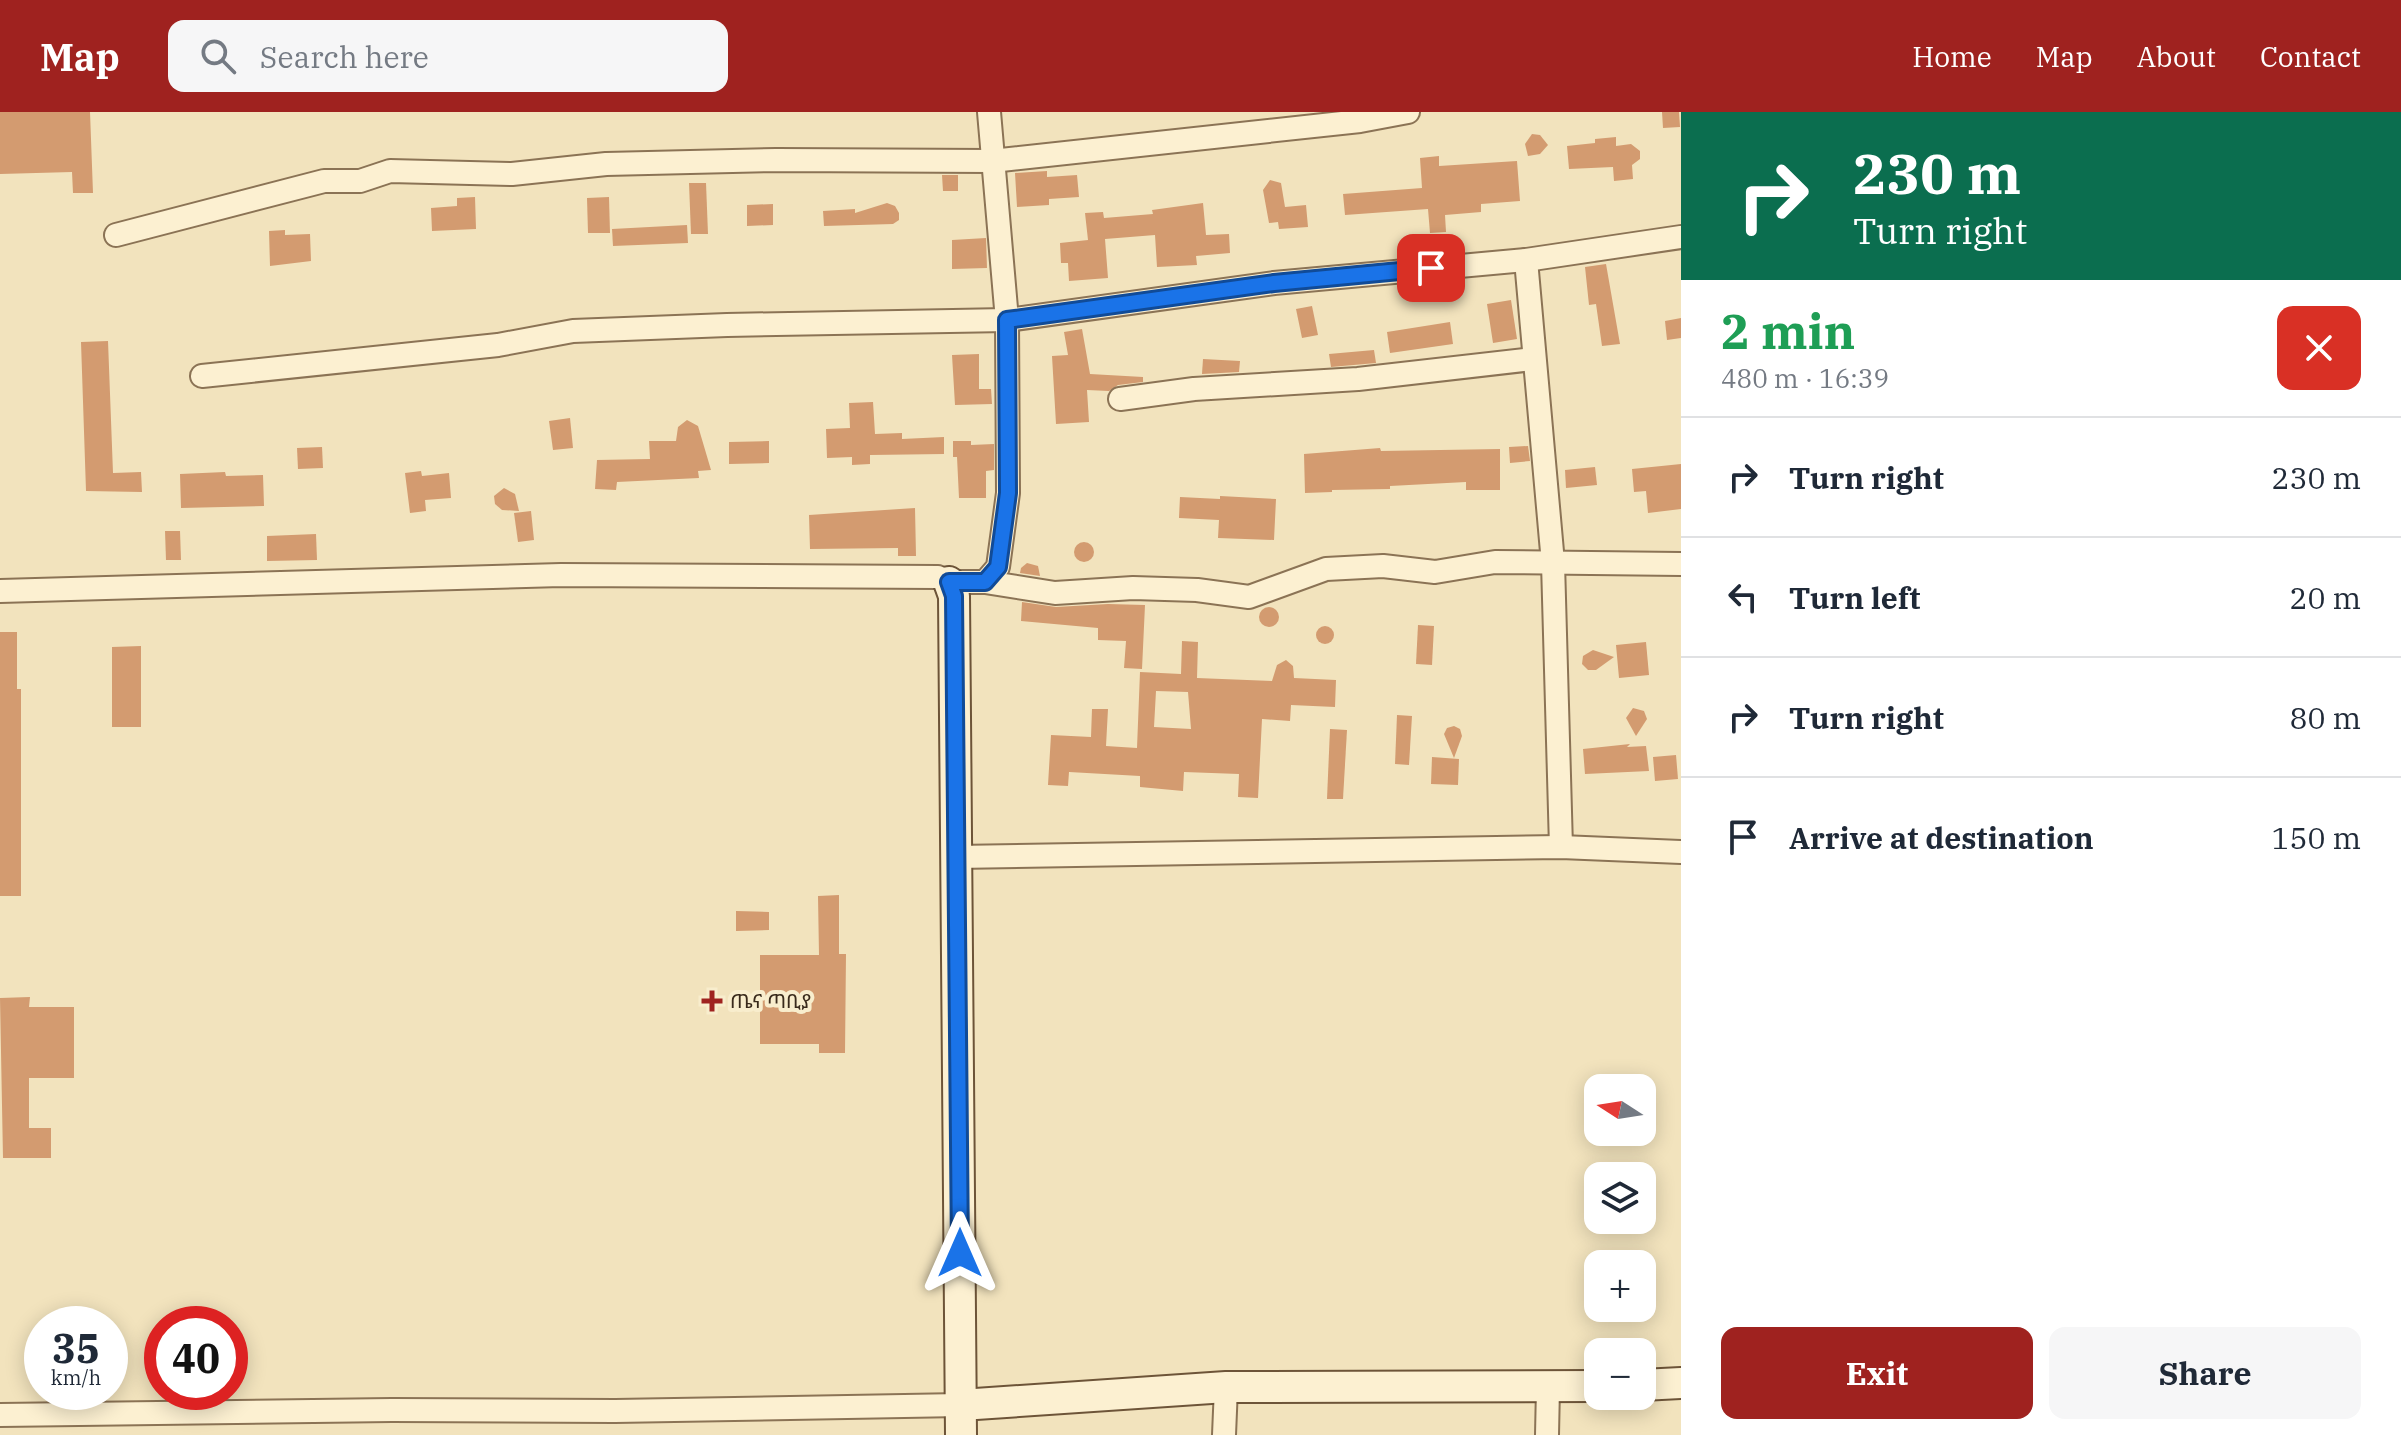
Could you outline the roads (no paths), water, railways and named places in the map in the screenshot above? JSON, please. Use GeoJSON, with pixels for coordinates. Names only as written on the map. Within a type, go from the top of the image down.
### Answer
{"type":"FeatureCollection","features":[{"type":"Feature","properties":{"kind":"street"},"geometry":{"type":"LineString","coordinates":[[985,582],[998,567],[1008,493],[1007,320],[989,112]]}},
{"type":"Feature","properties":{"kind":"street"},"geometry":{"type":"LineString","coordinates":[[116,235],[324,181],[360,181],[390,171],[512,174],[606,164],[776,160],[992,161],[1360,121],[1408,112]]}},
{"type":"Feature","properties":{"kind":"street"},"geometry":{"type":"LineString","coordinates":[[202,376],[498,345],[573,331],[1007,320],[1274,283],[1526,260],[1681,237]]}},
{"type":"Feature","properties":{"kind":"street"},"geometry":{"type":"LineString","coordinates":[[1526,260],[1553,563],[1561,847]]}},
{"type":"Feature","properties":{"kind":"street"},"geometry":{"type":"LineString","coordinates":[[1120,399],[1194,389],[1358,379],[1533,359]]}},
{"type":"Feature","properties":{"kind":"street"},"geometry":{"type":"LineString","coordinates":[[0,591],[561,575],[938,577],[949,582],[985,582],[1055,593],[1133,588],[1197,590],[1249,597],[1326,569],[1383,566],[1435,572],[1495,562],[1681,564]]}},
{"type":"Feature","properties":{"kind":"street"},"geometry":{"type":"LineString","coordinates":[[949,582],[954,596],[961,1420]]}},
{"type":"Feature","properties":{"kind":"street"},"geometry":{"type":"LineString","coordinates":[[956,857],[1561,847],[1681,852]]}},
{"type":"Feature","properties":{"kind":"street"},"geometry":{"type":"LineString","coordinates":[[1656,1384],[1681,1383]]}},
{"type":"Feature","properties":{"kind":"street"},"geometry":{"type":"LineString","coordinates":[[0,1415],[392,1410],[615,1411],[961,1420],[1226,1387],[1584,1386]]}},
{"type":"Feature","properties":{"kind":"street"},"geometry":{"type":"LineString","coordinates":[[1224,1435],[1226,1387]]}},
{"type":"Feature","properties":{"kind":"street"},"geometry":{"type":"LineString","coordinates":[[1547,1435],[1548,1387]]}},
{"type":"Feature","properties":{"kind":"place","name":"ጤና ጣቢያ"},"geometry":{"type":"Point","coordinates":[712,1001]}}]}
